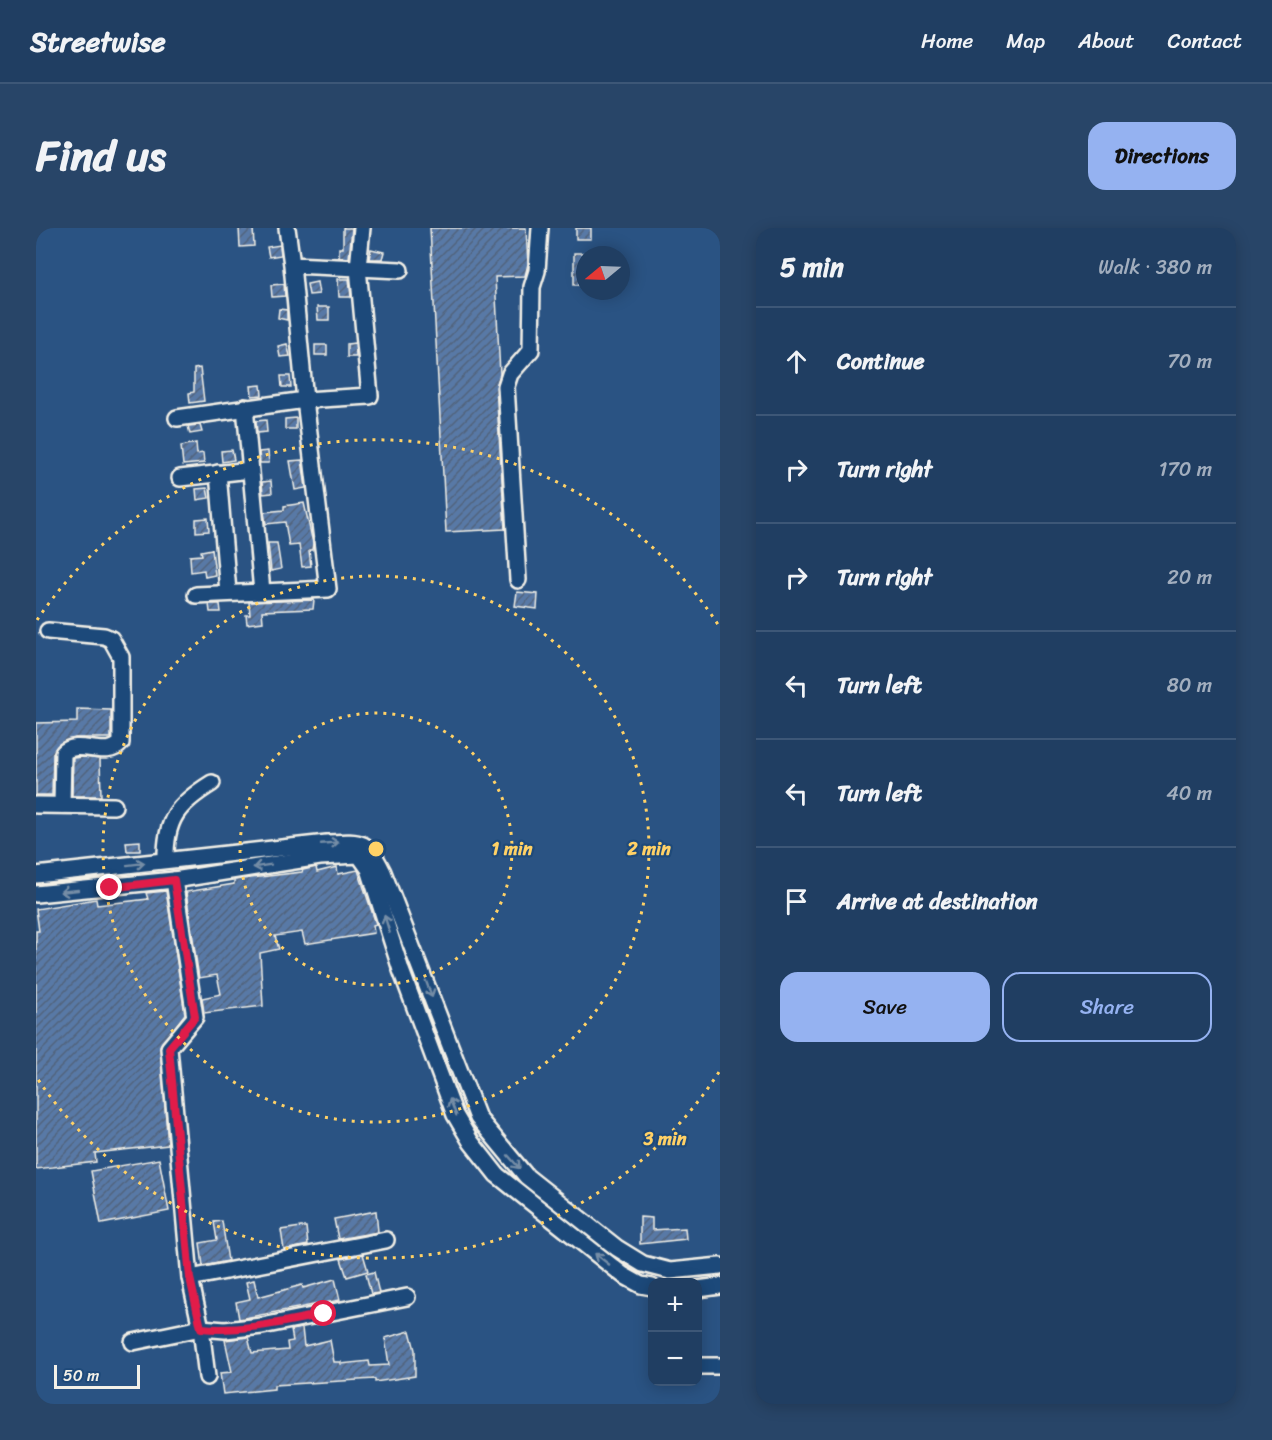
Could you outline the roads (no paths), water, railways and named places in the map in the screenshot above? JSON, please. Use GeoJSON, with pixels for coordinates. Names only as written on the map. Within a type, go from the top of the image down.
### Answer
{"type":"FeatureCollection","features":[{"type":"Feature","properties":{"kind":"street"},"geometry":{"type":"LineString","coordinates":[[196,595],[328,589],[287,228]]}},
{"type":"Feature","properties":{"kind":"street"},"geometry":{"type":"LineString","coordinates":[[177,418],[305,400],[370,396],[358,268],[362,228]]}},
{"type":"Feature","properties":{"kind":"street"},"geometry":{"type":"LineString","coordinates":[[518,580],[506,386],[510,374],[531,350],[532,287],[537,271],[540,228]]}},
{"type":"Feature","properties":{"kind":"street"},"geometry":{"type":"LineString","coordinates":[[292,265],[400,270]]}},
{"type":"Feature","properties":{"kind":"street"},"geometry":{"type":"LineString","coordinates":[[245,407],[262,592]]}},
{"type":"Feature","properties":{"kind":"street"},"geometry":{"type":"LineString","coordinates":[[180,478],[250,470]]}},
{"type":"Feature","properties":{"kind":"street"},"geometry":{"type":"LineString","coordinates":[[218,472],[228,592]]}},
{"type":"Feature","properties":{"kind":"street"},"geometry":{"type":"LineString","coordinates":[[48,631],[104,636],[111,639],[121,657],[121,743],[117,748],[109,750],[74,747],[63,753],[62,805]]}},
{"type":"Feature","properties":{"kind":"street"},"geometry":{"type":"LineString","coordinates":[[166,860],[168,831],[173,816],[189,797],[212,783]]}},
{"type":"Feature","properties":{"kind":"street"},"geometry":{"type":"LineString","coordinates":[[36,805],[114,806]]}},
{"type":"Feature","properties":{"kind":"street"},"geometry":{"type":"LineString","coordinates":[[36,876],[166,860],[350,842],[361,843],[372,850],[396,904],[478,1118],[495,1141],[526,1176],[617,1248],[643,1264],[670,1271],[720,1266]]}},
{"type":"Feature","properties":{"kind":"street"},"geometry":{"type":"LineString","coordinates":[[36,894],[110,888],[320,857],[360,855],[369,869],[401,970],[456,1115],[471,1142],[497,1175],[623,1275],[648,1286]]}},
{"type":"Feature","properties":{"kind":"street"},"geometry":{"type":"LineString","coordinates":[[108,867],[110,888]]}},
{"type":"Feature","properties":{"kind":"street"},"geometry":{"type":"LineString","coordinates":[[174,880],[195,1017],[169,1048],[190,1278],[201,1328],[207,1377]]}},
{"type":"Feature","properties":{"kind":"street"},"geometry":{"type":"LineString","coordinates":[[190,1278],[386,1240]]}},
{"type":"Feature","properties":{"kind":"street"},"geometry":{"type":"LineString","coordinates":[[702,1288],[720,1286]]}},
{"type":"Feature","properties":{"kind":"street"},"geometry":{"type":"LineString","coordinates":[[133,1342],[201,1328],[225,1330],[262,1326],[407,1297]]}},
{"type":"Feature","properties":{"kind":"street"},"geometry":{"type":"LineString","coordinates":[[702,1366],[720,1366]]}}]}
